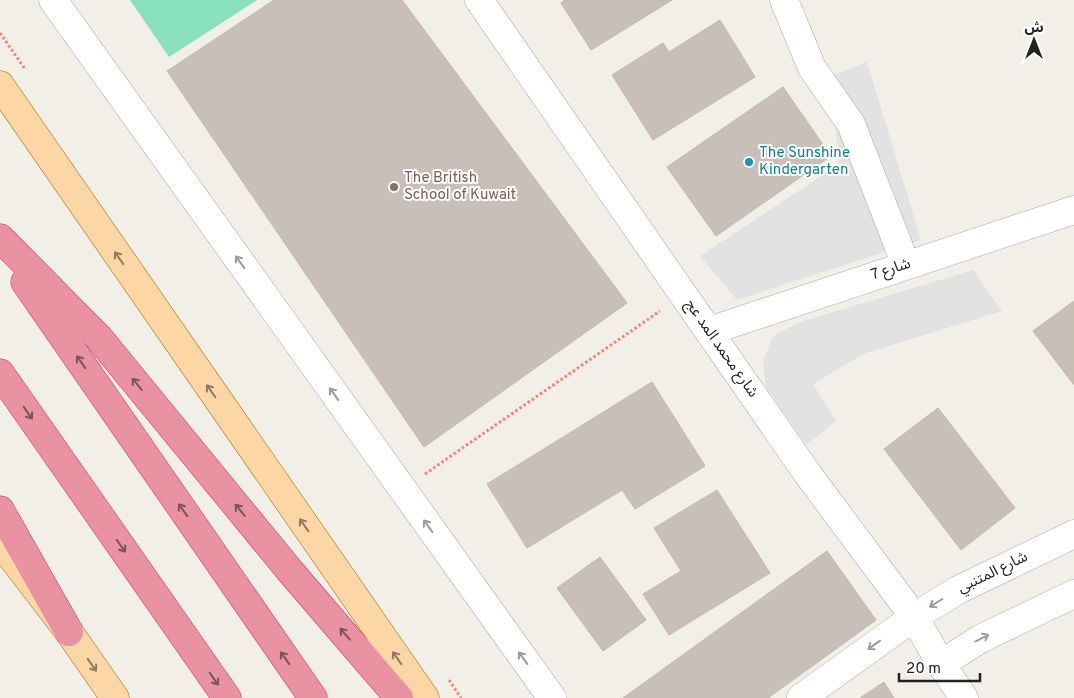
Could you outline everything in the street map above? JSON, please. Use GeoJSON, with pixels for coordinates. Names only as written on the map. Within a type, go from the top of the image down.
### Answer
{"type":"FeatureCollection","features":[{"type":"Feature","properties":{"kind":"highway"},"geometry":{"type":"LineString","coordinates":[[0,238],[99,338],[290,571],[399,698]]}},
{"type":"Feature","properties":{"kind":"highway"},"geometry":{"type":"LineString","coordinates":[[0,245],[313,698]]}},
{"type":"Feature","properties":{"kind":"highway"},"geometry":{"type":"LineString","coordinates":[[0,373],[227,698]]}},
{"type":"Feature","properties":{"kind":"highway"},"geometry":{"type":"LineString","coordinates":[[0,510],[69,632]]}},
{"type":"Feature","properties":{"kind":"main road"},"geometry":{"type":"LineString","coordinates":[[0,85],[425,698]]}},
{"type":"Feature","properties":{"kind":"main road"},"geometry":{"type":"LineString","coordinates":[[0,542],[69,632],[115,698]]}},
{"type":"Feature","properties":{"kind":"street"},"geometry":{"type":"LineString","coordinates":[[53,0],[552,698]]}},
{"type":"Feature","properties":{"kind":"street","name":"شارع محمد المد عج"},"geometry":{"type":"LineString","coordinates":[[479,0],[807,473],[914,617],[941,664],[964,698]]}},
{"type":"Feature","properties":{"kind":"street"},"geometry":{"type":"LineString","coordinates":[[784,0],[812,68],[851,124],[906,265]]}},
{"type":"Feature","properties":{"kind":"street","name":"شارع 7"},"geometry":{"type":"LineString","coordinates":[[709,331],[1074,210]]}},
{"type":"Feature","properties":{"kind":"street","name":"شارع المتنبي"},"geometry":{"type":"LineString","coordinates":[[801,698],[914,617],[958,590],[1074,534]]}},
{"type":"Feature","properties":{"kind":"street"},"geometry":{"type":"LineString","coordinates":[[941,664],[980,638],[1074,594]]}},
{"type":"Feature","properties":{"kind":"path"},"geometry":{"type":"LineString","coordinates":[[402,490],[684,295]]}},
{"type":"Feature","properties":{"kind":"green space"},"geometry":{"type":"Polygon","coordinates":[[[130,0],[257,0],[169,57],[130,0]]]}},
{"type":"Feature","properties":{"kind":"shaded area"},"geometry":{"type":"Polygon","coordinates":[[[867,62],[921,240],[737,300],[700,256],[838,165],[833,75],[867,62]]]}},
{"type":"Feature","properties":{"kind":"shaded area"},"geometry":{"type":"Polygon","coordinates":[[[973,270],[1002,311],[863,354],[813,384],[836,421],[806,445],[766,387],[763,361],[773,336],[800,322],[973,270]]]}},
{"type":"Feature","properties":{"kind":"building","name":"The British School of Kuwait"},"geometry":{"type":"Polygon","coordinates":[[[274,0],[402,0],[627,303],[424,447],[167,71],[274,0]]]}},
{"type":"Feature","properties":{"kind":"building"},"geometry":{"type":"Polygon","coordinates":[[[565,0],[672,0],[591,50],[561,3],[565,0]]]}},
{"type":"Feature","properties":{"kind":"building"},"geometry":{"type":"Polygon","coordinates":[[[720,20],[755,77],[653,140],[612,75],[663,43],[669,52],[720,20]]]}},
{"type":"Feature","properties":{"kind":"building","name":"The Sunshine Kindergarten"},"geometry":{"type":"Polygon","coordinates":[[[783,87],[831,156],[716,236],[667,167],[783,87]]]}},
{"type":"Feature","properties":{"kind":"building"},"geometry":{"type":"Polygon","coordinates":[[[1074,301],[1074,385],[1033,331],[1074,301]]]}},
{"type":"Feature","properties":{"kind":"building"},"geometry":{"type":"Polygon","coordinates":[[[652,382],[705,466],[635,509],[622,490],[527,548],[487,484],[652,382]]]}},
{"type":"Feature","properties":{"kind":"building"},"geometry":{"type":"Polygon","coordinates":[[[938,408],[1015,508],[961,550],[884,449],[938,408]]]}},
{"type":"Feature","properties":{"kind":"building"},"geometry":{"type":"Polygon","coordinates":[[[717,490],[770,573],[669,635],[643,594],[681,571],[654,528],[717,490]]]}},
{"type":"Feature","properties":{"kind":"building"},"geometry":{"type":"Polygon","coordinates":[[[827,551],[876,620],[768,698],[623,698],[827,551]]]}},
{"type":"Feature","properties":{"kind":"building"},"geometry":{"type":"Polygon","coordinates":[[[600,557],[646,620],[603,651],[557,588],[600,557]]]}},
{"type":"Feature","properties":{"kind":"building"},"geometry":{"type":"Polygon","coordinates":[[[884,682],[894,698],[860,698],[884,682]]]}},
{"type":"Feature","properties":{"kind":"place","name":"The Sunshine Kindergarten"},"geometry":{"type":"Point","coordinates":[749,162]}},
{"type":"Feature","properties":{"kind":"place","name":"The British School of Kuwait"},"geometry":{"type":"Point","coordinates":[394,187]}}]}
